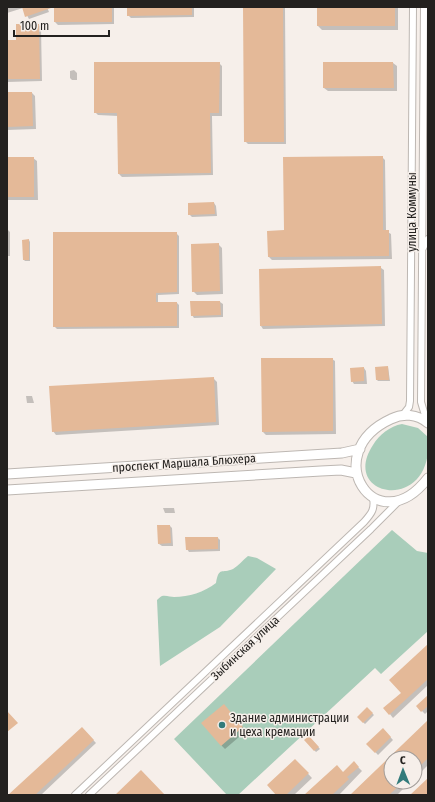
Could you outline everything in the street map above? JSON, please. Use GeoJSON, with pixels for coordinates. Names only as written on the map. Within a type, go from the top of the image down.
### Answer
{"type":"FeatureCollection","features":[{"type":"Feature","properties":{"kind":"street","name":"улица Коммуны"},"geometry":{"type":"LineString","coordinates":[[402,416],[409,407],[410,401],[413,7]]}},
{"type":"Feature","properties":{"kind":"street","name":"улица Коммуны"},"geometry":{"type":"LineString","coordinates":[[424,7],[421,402],[428,423]]}},
{"type":"Feature","properties":{"kind":"street"},"geometry":{"type":"LineString","coordinates":[[424,62],[428,72]]}},
{"type":"Feature","properties":{"kind":"street"},"geometry":{"type":"LineString","coordinates":[[422,249],[428,239]]}},
{"type":"Feature","properties":{"kind":"street"},"geometry":{"type":"LineString","coordinates":[[428,423],[416,416],[402,416],[394,418],[379,426],[360,449],[356,473],[358,481],[365,491],[373,497],[384,501],[400,500],[424,486],[428,478]]}},
{"type":"Feature","properties":{"kind":"street","name":"проспект Маршала Блюхера"},"geometry":{"type":"LineString","coordinates":[[7,474],[342,453],[360,449]]}},
{"type":"Feature","properties":{"kind":"street","name":"проспект Маршала Блюхера"},"geometry":{"type":"LineString","coordinates":[[7,490],[341,470],[356,473]]}},
{"type":"Feature","properties":{"kind":"street","name":"Зыбинская улица"},"geometry":{"type":"LineString","coordinates":[[75,795],[364,522],[372,513],[374,507],[373,497]]}},
{"type":"Feature","properties":{"kind":"street","name":"Зыбинская улица"},"geometry":{"type":"LineString","coordinates":[[89,795],[229,664],[400,500]]}},
{"type":"Feature","properties":{"kind":"street"},"geometry":{"type":"LineString","coordinates":[[222,656],[229,664]]}},
{"type":"Feature","properties":{"kind":"green space"},"geometry":{"type":"Polygon","coordinates":[[[402,424],[418,428],[428,437],[426,462],[417,479],[404,488],[390,490],[377,486],[368,477],[366,463],[373,445],[378,438],[389,429],[402,424]]]}},
{"type":"Feature","properties":{"kind":"green space"},"geometry":{"type":"Polygon","coordinates":[[[392,530],[417,551],[428,553],[428,631],[381,674],[375,668],[238,795],[227,795],[174,739],[392,530]]]}},
{"type":"Feature","properties":{"kind":"green space"},"geometry":{"type":"Polygon","coordinates":[[[248,556],[257,558],[276,569],[220,627],[160,666],[157,600],[162,596],[185,596],[206,589],[216,583],[220,572],[233,569],[248,556]]]}},
{"type":"Feature","properties":{"kind":"building"},"geometry":{"type":"Polygon","coordinates":[[[22,7],[51,7],[51,8],[25,17],[22,7]]]}},
{"type":"Feature","properties":{"kind":"building"},"geometry":{"type":"Polygon","coordinates":[[[54,7],[112,7],[112,22],[54,22],[54,7]]]}},
{"type":"Feature","properties":{"kind":"building"},"geometry":{"type":"Polygon","coordinates":[[[127,7],[192,7],[192,15],[127,16],[127,7]]]}},
{"type":"Feature","properties":{"kind":"building"},"geometry":{"type":"Polygon","coordinates":[[[243,7],[283,7],[284,142],[244,142],[243,7]]]}},
{"type":"Feature","properties":{"kind":"building"},"geometry":{"type":"Polygon","coordinates":[[[317,7],[395,7],[395,26],[317,26],[317,7]]]}},
{"type":"Feature","properties":{"kind":"building"},"geometry":{"type":"Polygon","coordinates":[[[16,24],[39,24],[40,79],[7,79],[7,40],[16,40],[16,24]]]}},
{"type":"Feature","properties":{"kind":"building"},"geometry":{"type":"Polygon","coordinates":[[[94,62],[220,62],[219,113],[210,113],[211,173],[118,174],[117,113],[94,113],[94,62]]]}},
{"type":"Feature","properties":{"kind":"building"},"geometry":{"type":"Polygon","coordinates":[[[323,62],[393,62],[394,88],[323,88],[323,62]]]}},
{"type":"Feature","properties":{"kind":"building"},"geometry":{"type":"Polygon","coordinates":[[[7,92],[32,92],[33,126],[7,127],[7,92]]]}},
{"type":"Feature","properties":{"kind":"building"},"geometry":{"type":"Polygon","coordinates":[[[383,156],[383,230],[389,230],[389,256],[268,257],[267,231],[284,230],[283,157],[383,156]]]}},
{"type":"Feature","properties":{"kind":"building"},"geometry":{"type":"Polygon","coordinates":[[[7,157],[34,157],[34,197],[7,197],[7,157]]]}},
{"type":"Feature","properties":{"kind":"building"},"geometry":{"type":"Polygon","coordinates":[[[214,202],[215,214],[188,215],[188,203],[214,202]]]}},
{"type":"Feature","properties":{"kind":"building"},"geometry":{"type":"Polygon","coordinates":[[[53,232],[177,232],[177,292],[156,293],[156,302],[177,302],[177,326],[53,327],[53,232]]]}},
{"type":"Feature","properties":{"kind":"building"},"geometry":{"type":"Polygon","coordinates":[[[29,239],[29,260],[23,260],[22,240],[29,239]]]}},
{"type":"Feature","properties":{"kind":"building"},"geometry":{"type":"Polygon","coordinates":[[[219,243],[220,291],[192,292],[191,244],[219,243]]]}},
{"type":"Feature","properties":{"kind":"building"},"geometry":{"type":"Polygon","coordinates":[[[381,266],[382,324],[260,326],[259,269],[381,266]]]}},
{"type":"Feature","properties":{"kind":"building"},"geometry":{"type":"Polygon","coordinates":[[[190,301],[220,301],[221,315],[191,316],[190,301]]]}},
{"type":"Feature","properties":{"kind":"building"},"geometry":{"type":"Polygon","coordinates":[[[261,358],[333,358],[333,431],[262,432],[261,358]]]}},
{"type":"Feature","properties":{"kind":"building"},"geometry":{"type":"Polygon","coordinates":[[[388,366],[389,380],[376,380],[375,367],[388,366]]]}},
{"type":"Feature","properties":{"kind":"building"},"geometry":{"type":"Polygon","coordinates":[[[364,367],[364,381],[351,382],[350,368],[364,367]]]}},
{"type":"Feature","properties":{"kind":"building"},"geometry":{"type":"Polygon","coordinates":[[[214,377],[216,422],[52,432],[49,386],[214,377]]]}},
{"type":"Feature","properties":{"kind":"building"},"geometry":{"type":"Polygon","coordinates":[[[157,525],[170,525],[171,543],[158,544],[157,525]]]}},
{"type":"Feature","properties":{"kind":"building"},"geometry":{"type":"Polygon","coordinates":[[[185,537],[218,537],[218,549],[186,550],[185,537]]]}},
{"type":"Feature","properties":{"kind":"building"},"geometry":{"type":"Polygon","coordinates":[[[428,644],[428,679],[389,715],[383,708],[401,693],[389,680],[428,644]]]}},
{"type":"Feature","properties":{"kind":"building"},"geometry":{"type":"Polygon","coordinates":[[[428,695],[428,706],[421,712],[416,706],[428,695]]]}},
{"type":"Feature","properties":{"kind":"building","name":"Здание администрации и цеха кремации"},"geometry":{"type":"Polygon","coordinates":[[[224,704],[243,727],[221,746],[201,723],[224,704]]]}},
{"type":"Feature","properties":{"kind":"building"},"geometry":{"type":"Polygon","coordinates":[[[367,707],[373,713],[363,723],[357,717],[367,707]]]}},
{"type":"Feature","properties":{"kind":"building"},"geometry":{"type":"Polygon","coordinates":[[[7,711],[18,723],[7,732],[7,711]]]}},
{"type":"Feature","properties":{"kind":"building"},"geometry":{"type":"Polygon","coordinates":[[[428,720],[428,758],[423,763],[423,750],[397,750],[428,720]]]}},
{"type":"Feature","properties":{"kind":"building"},"geometry":{"type":"Polygon","coordinates":[[[82,727],[94,740],[35,795],[8,795],[82,727]]]}},
{"type":"Feature","properties":{"kind":"building"},"geometry":{"type":"Polygon","coordinates":[[[383,728],[391,737],[375,753],[366,744],[383,728]]]}},
{"type":"Feature","properties":{"kind":"building"},"geometry":{"type":"Polygon","coordinates":[[[309,736],[319,747],[314,751],[304,740],[309,736]]]}},
{"type":"Feature","properties":{"kind":"building"},"geometry":{"type":"Polygon","coordinates":[[[295,759],[309,773],[286,795],[276,795],[267,785],[295,759]]]}},
{"type":"Feature","properties":{"kind":"building"},"geometry":{"type":"Polygon","coordinates":[[[354,761],[359,767],[347,777],[349,779],[332,795],[304,795],[337,765],[343,772],[354,761]]]}},
{"type":"Feature","properties":{"kind":"building"},"geometry":{"type":"Polygon","coordinates":[[[383,763],[383,790],[394,790],[389,795],[350,795],[383,763]]]}},
{"type":"Feature","properties":{"kind":"building"},"geometry":{"type":"Polygon","coordinates":[[[141,770],[165,795],[115,795],[141,770]]]}},
{"type":"Feature","properties":{"kind":"building"},"geometry":{"type":"Polygon","coordinates":[[[428,778],[428,795],[410,795],[415,790],[423,790],[423,783],[428,778]]]}},
{"type":"Feature","properties":{"kind":"place","name":"Здание администрации и цеха кремации"},"geometry":{"type":"Point","coordinates":[222,725]}}]}
